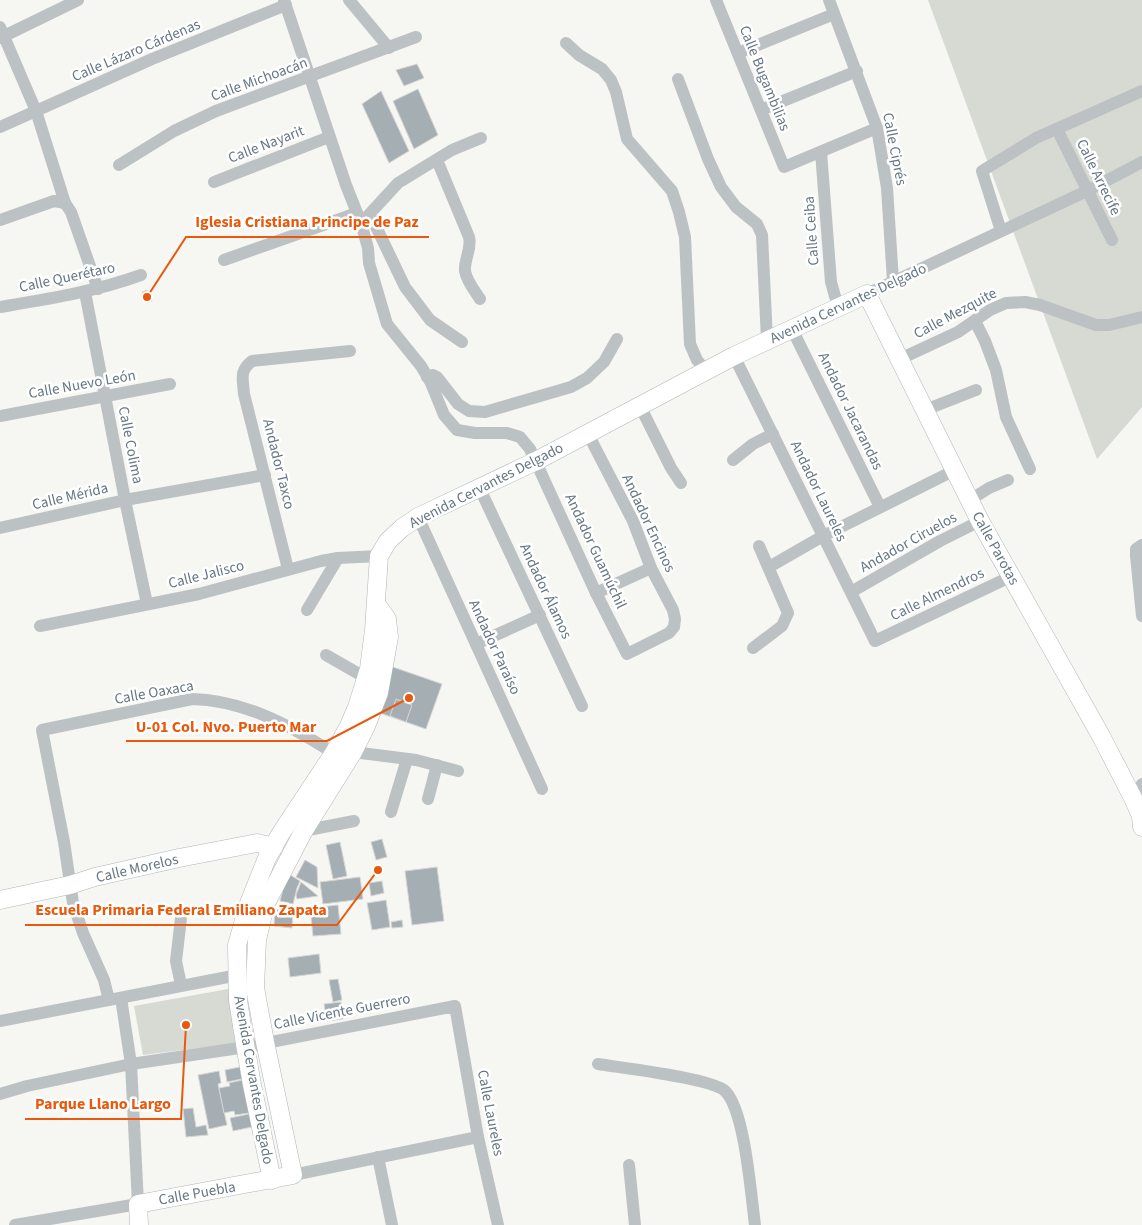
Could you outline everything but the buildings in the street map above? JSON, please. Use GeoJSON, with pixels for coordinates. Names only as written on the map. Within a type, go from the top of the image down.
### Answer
{"type":"FeatureCollection","features":[{"type":"Feature","properties":{"kind":"street"},"geometry":{"type":"LineString","coordinates":[[78,0],[1,34],[36,111],[65,203],[71,212],[98,289]]}},
{"type":"Feature","properties":{"kind":"street"},"geometry":{"type":"LineString","coordinates":[[349,0],[389,48]]}},
{"type":"Feature","properties":{"kind":"street","name":"Calle Bugambilias"},"geometry":{"type":"LineString","coordinates":[[716,0],[784,167],[822,152]]}},
{"type":"Feature","properties":{"kind":"street"},"geometry":{"type":"LineString","coordinates":[[285,3],[308,78],[329,137],[363,217],[405,288],[430,320],[462,342]]}},
{"type":"Feature","properties":{"kind":"street","name":"Calle Lázaro Cárdenas"},"geometry":{"type":"LineString","coordinates":[[0,127],[152,58],[285,3]]}},
{"type":"Feature","properties":{"kind":"street"},"geometry":{"type":"LineString","coordinates":[[738,53],[833,5]]}},
{"type":"Feature","properties":{"kind":"street","name":"Calle Ciprés"},"geometry":{"type":"LineString","coordinates":[[833,5],[877,128],[887,188],[893,282]]}},
{"type":"Feature","properties":{"kind":"street","name":"Calle Michoacán"},"geometry":{"type":"LineString","coordinates":[[119,164],[174,131],[216,111],[416,37]]}},
{"type":"Feature","properties":{"kind":"street"},"geometry":{"type":"LineString","coordinates":[[566,43],[579,55],[602,69],[611,80],[616,92],[627,139],[672,191],[680,212],[685,237],[690,344],[697,360],[706,371]]}},
{"type":"Feature","properties":{"kind":"street"},"geometry":{"type":"LineString","coordinates":[[761,110],[856,70]]}},
{"type":"Feature","properties":{"kind":"street"},"geometry":{"type":"LineString","coordinates":[[678,79],[708,159],[721,187],[736,207],[757,224],[762,235],[767,340]]}},
{"type":"Feature","properties":{"kind":"street"},"geometry":{"type":"LineString","coordinates":[[1001,231],[982,171],[1036,138],[1142,91]]}},
{"type":"Feature","properties":{"kind":"street"},"geometry":{"type":"LineString","coordinates":[[822,152],[877,128]]}},
{"type":"Feature","properties":{"kind":"street","name":"Calle Arrecife"},"geometry":{"type":"LineString","coordinates":[[1057,129],[1112,240]]}},
{"type":"Feature","properties":{"kind":"street","name":"Calle Nayarit"},"geometry":{"type":"LineString","coordinates":[[214,182],[329,137]]}},
{"type":"Feature","properties":{"kind":"street"},"geometry":{"type":"LineString","coordinates":[[224,260],[363,217],[398,183],[452,150],[481,138]]}},
{"type":"Feature","properties":{"kind":"street","name":"Calle Ceiba"},"geometry":{"type":"LineString","coordinates":[[822,152],[831,282],[838,307]]}},
{"type":"Feature","properties":{"kind":"street"},"geometry":{"type":"LineString","coordinates":[[437,160],[470,243],[465,270],[469,282],[480,299]]}},
{"type":"Feature","properties":{"kind":"street","name":"Avenida Cervantes Delgado"},"geometry":{"type":"LineString","coordinates":[[379,556],[388,541],[418,517],[536,461],[734,356],[1087,191],[1142,162]]}},
{"type":"Feature","properties":{"kind":"street"},"geometry":{"type":"LineString","coordinates":[[0,220],[54,202],[65,203]]}},
{"type":"Feature","properties":{"kind":"street"},"geometry":{"type":"LineString","coordinates":[[363,217],[369,263],[387,324],[421,366],[444,415],[458,430],[475,433],[507,433],[520,437],[530,449],[536,461]]}},
{"type":"Feature","properties":{"kind":"street","name":"Calle Querétaro"},"geometry":{"type":"LineString","coordinates":[[0,307],[85,292],[141,275]]}},
{"type":"Feature","properties":{"kind":"street","name":"Calle Colima"},"geometry":{"type":"LineString","coordinates":[[85,292],[147,604]]}},
{"type":"Feature","properties":{"kind":"street","name":"Calle Parotas"},"geometry":{"type":"LineString","coordinates":[[867,294],[980,521],[1101,736],[1138,791],[1142,827]]}},
{"type":"Feature","properties":{"kind":"street","name":"Calle Mezquite"},"geometry":{"type":"LineString","coordinates":[[900,359],[958,332],[990,310],[1006,303],[1025,302],[1040,305],[1096,325],[1109,325],[1142,317]]}},
{"type":"Feature","properties":{"kind":"street"},"geometry":{"type":"LineString","coordinates":[[975,321],[996,370],[1006,417],[1030,469]]}},
{"type":"Feature","properties":{"kind":"street","name":"Andador Jacarandas"},"geometry":{"type":"LineString","coordinates":[[792,329],[880,507]]}},
{"type":"Feature","properties":{"kind":"street"},"geometry":{"type":"LineString","coordinates":[[427,377],[437,377],[458,404],[469,411],[485,412],[570,387],[587,378],[604,362],[617,339]]}},
{"type":"Feature","properties":{"kind":"street","name":"Andador Taxco"},"geometry":{"type":"LineString","coordinates":[[288,569],[244,394],[243,375],[245,366],[252,361],[350,351]]}},
{"type":"Feature","properties":{"kind":"street","name":"Andador Laureles"},"geometry":{"type":"LineString","coordinates":[[734,356],[876,641]]}},
{"type":"Feature","properties":{"kind":"street","name":"Calle Nuevo León"},"geometry":{"type":"LineString","coordinates":[[0,416],[170,384]]}},
{"type":"Feature","properties":{"kind":"street"},"geometry":{"type":"LineString","coordinates":[[925,410],[976,390]]}},
{"type":"Feature","properties":{"kind":"street"},"geometry":{"type":"LineString","coordinates":[[640,406],[681,484]]}},
{"type":"Feature","properties":{"kind":"street","name":"Andador Encinos"},"geometry":{"type":"LineString","coordinates":[[588,434],[632,521],[651,568],[673,610],[675,619],[674,627],[669,633],[628,654]]}},
{"type":"Feature","properties":{"kind":"street"},"geometry":{"type":"LineString","coordinates":[[733,460],[753,444],[772,434]]}},
{"type":"Feature","properties":{"kind":"street","name":"Andador Guamúchil"},"geometry":{"type":"LineString","coordinates":[[536,461],[596,593],[628,654]]}},
{"type":"Feature","properties":{"kind":"street"},"geometry":{"type":"LineString","coordinates":[[768,567],[823,536],[955,470]]}},
{"type":"Feature","properties":{"kind":"street","name":"Calle Mérida"},"geometry":{"type":"LineString","coordinates":[[0,528],[125,500],[265,475]]}},
{"type":"Feature","properties":{"kind":"street"},"geometry":{"type":"LineString","coordinates":[[970,500],[988,488],[1008,480]]}},
{"type":"Feature","properties":{"kind":"street","name":"Andador Álamos"},"geometry":{"type":"LineString","coordinates":[[480,489],[582,706]]}},
{"type":"Feature","properties":{"kind":"street","name":"Andador Paraíso"},"geometry":{"type":"LineString","coordinates":[[418,517],[542,789]]}},
{"type":"Feature","properties":{"kind":"street","name":"Andador Ciruelos"},"geometry":{"type":"LineString","coordinates":[[851,592],[933,544],[980,521]]}},
{"type":"Feature","properties":{"kind":"street"},"geometry":{"type":"LineString","coordinates":[[1142,545],[1136,549],[1142,616]]}},
{"type":"Feature","properties":{"kind":"street"},"geometry":{"type":"LineString","coordinates":[[753,648],[782,626],[788,613],[759,546]]}},
{"type":"Feature","properties":{"kind":"street"},"geometry":{"type":"LineString","coordinates":[[293,1175],[265,1042],[256,988],[257,940],[265,905],[345,756],[366,726],[379,694],[373,673],[389,637],[387,619],[377,605],[379,556]]}},
{"type":"Feature","properties":{"kind":"street","name":"Calle Jalisco"},"geometry":{"type":"LineString","coordinates":[[40,626],[199,594],[288,569],[338,558],[379,556]]}},
{"type":"Feature","properties":{"kind":"street"},"geometry":{"type":"LineString","coordinates":[[307,610],[338,558]]}},
{"type":"Feature","properties":{"kind":"street"},"geometry":{"type":"LineString","coordinates":[[596,593],[651,568]]}},
{"type":"Feature","properties":{"kind":"street","name":"Calle Almendros"},"geometry":{"type":"LineString","coordinates":[[876,641],[1012,576]]}},
{"type":"Feature","properties":{"kind":"street"},"geometry":{"type":"LineString","coordinates":[[476,644],[540,615]]}},
{"type":"Feature","properties":{"kind":"street"},"geometry":{"type":"LineString","coordinates":[[326,655],[373,673]]}},
{"type":"Feature","properties":{"kind":"street","name":"Calle Oaxaca"},"geometry":{"type":"LineString","coordinates":[[70,885],[64,842],[42,730],[192,699],[210,699],[248,710],[296,729],[345,756],[406,759],[458,771]]}},
{"type":"Feature","properties":{"kind":"street","name":"Avenida Cervantes Delgado"},"geometry":{"type":"LineString","coordinates":[[272,1180],[252,1086],[238,1000],[237,945],[249,903],[268,858],[278,840],[345,756]]}},
{"type":"Feature","properties":{"kind":"street"},"geometry":{"type":"LineString","coordinates":[[391,812],[406,759]]}},
{"type":"Feature","properties":{"kind":"street"},"geometry":{"type":"LineString","coordinates":[[428,799],[437,765]]}},
{"type":"Feature","properties":{"kind":"street","name":"Calle Morelos"},"geometry":{"type":"LineString","coordinates":[[0,900],[179,858],[278,840],[354,820]]}},
{"type":"Feature","properties":{"kind":"street"},"geometry":{"type":"LineString","coordinates":[[70,885],[82,933],[115,999],[131,1064],[139,1225]]}},
{"type":"Feature","properties":{"kind":"street"},"geometry":{"type":"LineString","coordinates":[[181,918],[176,961],[181,985]]}},
{"type":"Feature","properties":{"kind":"street"},"geometry":{"type":"LineString","coordinates":[[0,1021],[238,975]]}},
{"type":"Feature","properties":{"kind":"street","name":"Calle Vicente Guerrero"},"geometry":{"type":"LineString","coordinates":[[0,1094],[28,1086],[131,1064],[246,1047],[455,1006]]}},
{"type":"Feature","properties":{"kind":"street","name":"Calle Laureles"},"geometry":{"type":"LineString","coordinates":[[455,1006],[478,1137],[498,1225]]}},
{"type":"Feature","properties":{"kind":"street"},"geometry":{"type":"LineString","coordinates":[[598,1064],[703,1082],[726,1092],[733,1103],[742,1134],[755,1225]]}},
{"type":"Feature","properties":{"kind":"street","name":"Calle Puebla"},"geometry":{"type":"LineString","coordinates":[[14,1225],[272,1180],[478,1137]]}},
{"type":"Feature","properties":{"kind":"street"},"geometry":{"type":"LineString","coordinates":[[378,1157],[392,1225]]}},
{"type":"Feature","properties":{"kind":"street"},"geometry":{"type":"LineString","coordinates":[[629,1165],[636,1225]]}},
{"type":"Feature","properties":{"kind":"shaded area"},"geometry":{"type":"Polygon","coordinates":[[[928,0],[1142,0],[1142,407],[1097,459],[928,0]]]}},
{"type":"Feature","properties":{"kind":"shaded area"},"geometry":{"type":"Polygon","coordinates":[[[228,989],[238,1043],[143,1055],[134,1006],[228,989]]]}},
{"type":"Feature","properties":{"kind":"place","name":"Iglesia Cristiana Principe de Paz"},"geometry":{"type":"Point","coordinates":[147,297]}},
{"type":"Feature","properties":{"kind":"place","name":"U-01 Col. Nvo. Puerto Mar"},"geometry":{"type":"Point","coordinates":[409,698]}},
{"type":"Feature","properties":{"kind":"place","name":"Escuela Primaria Federal Emiliano Zapata"},"geometry":{"type":"Point","coordinates":[378,870]}},
{"type":"Feature","properties":{"kind":"place","name":"Parque Llano Largo"},"geometry":{"type":"Point","coordinates":[186,1025]}}]}
